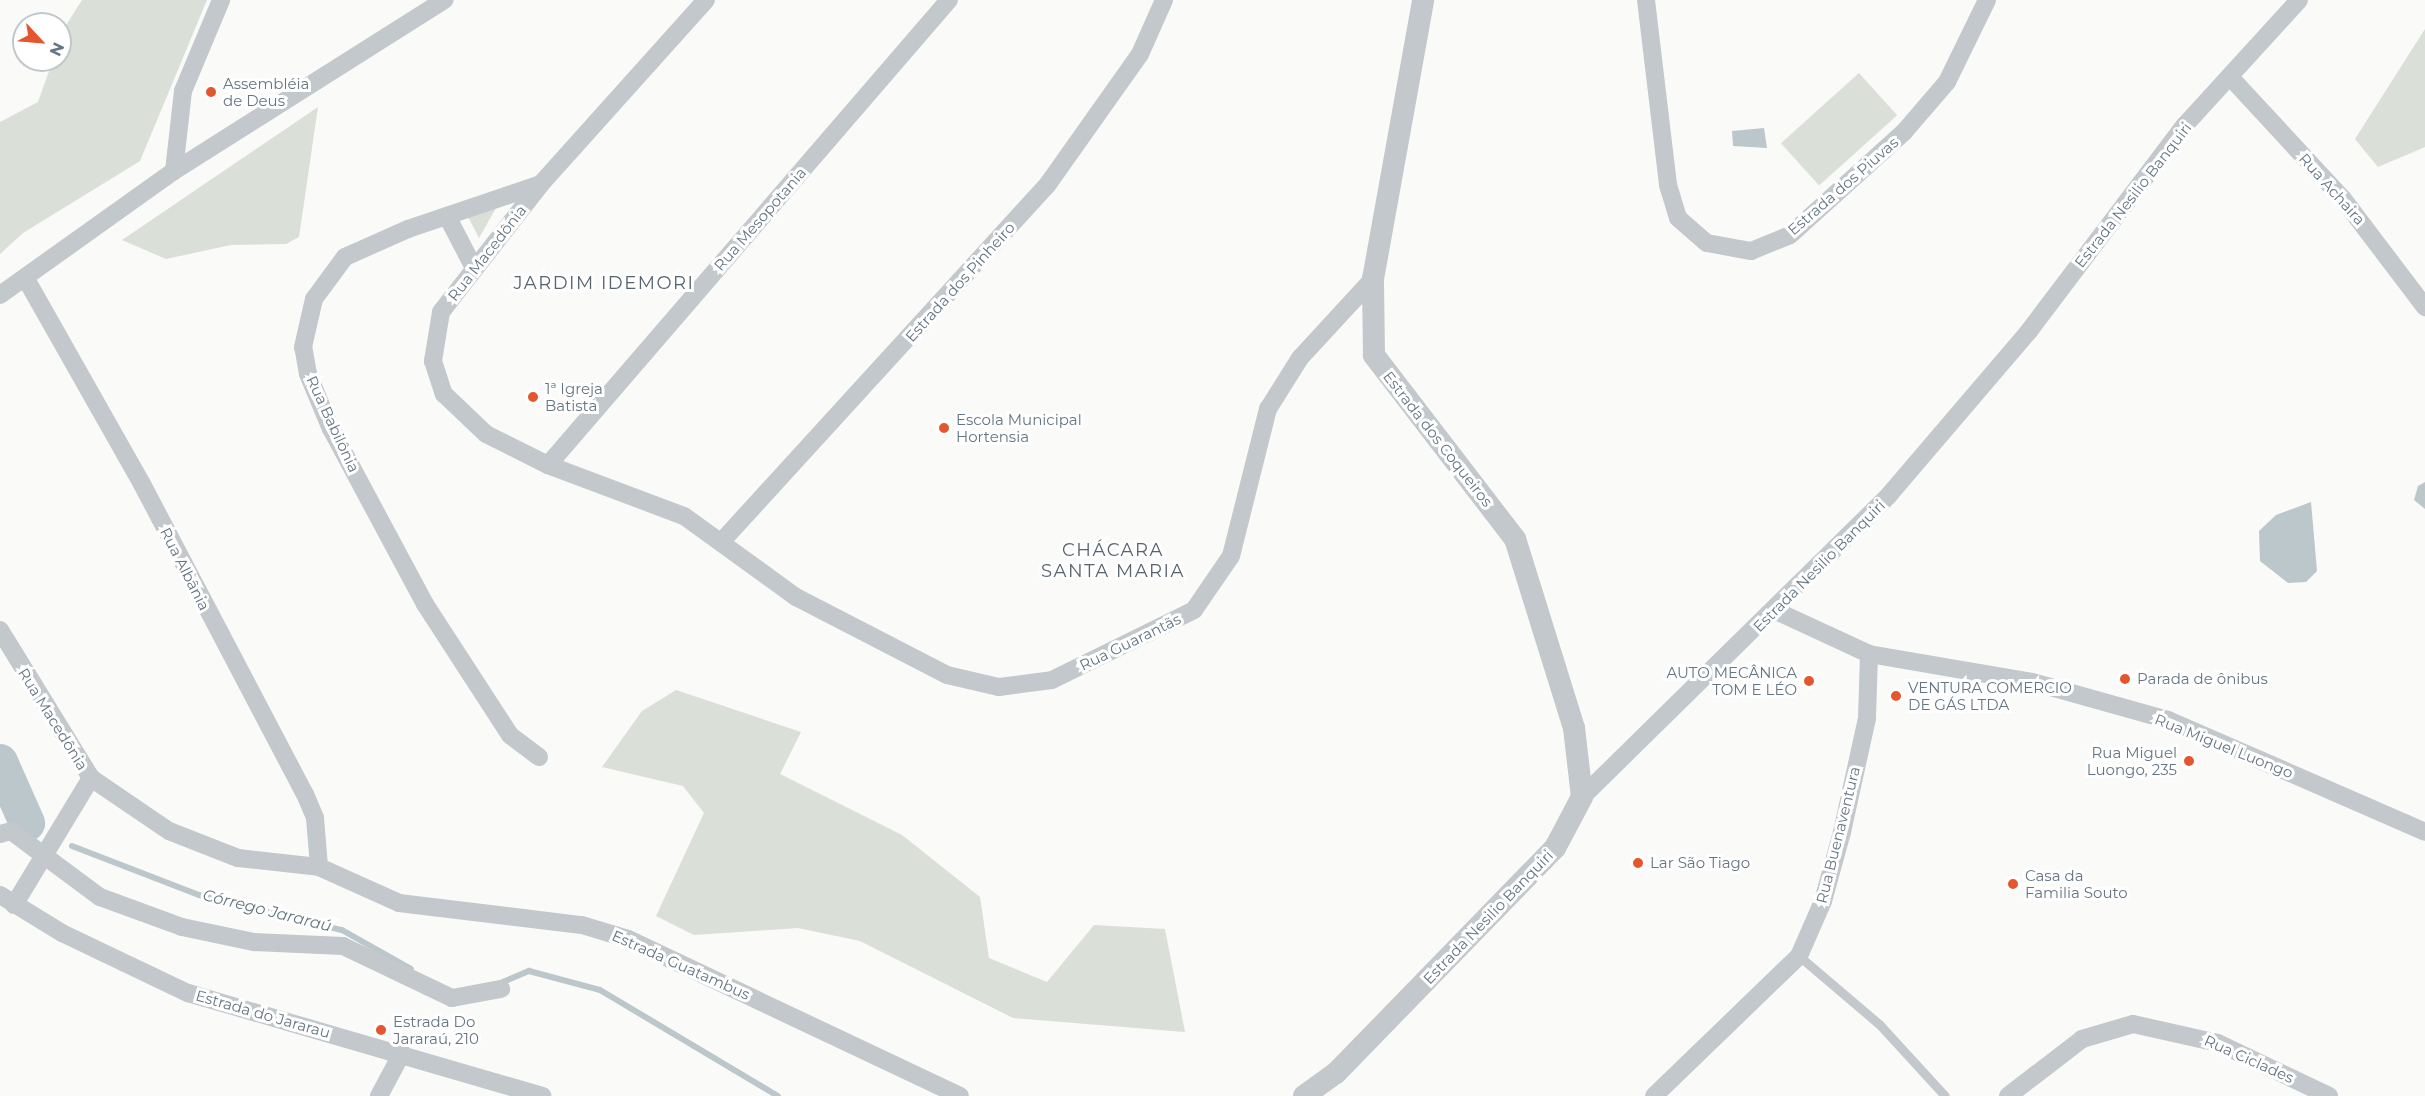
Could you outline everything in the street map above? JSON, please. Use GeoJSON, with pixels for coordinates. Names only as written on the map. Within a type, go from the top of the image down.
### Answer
{"type":"FeatureCollection","features":[{"type":"Feature","properties":{"kind":"street"},"geometry":{"type":"LineString","coordinates":[[174,171],[183,91],[221,0]]}},
{"type":"Feature","properties":{"kind":"street"},"geometry":{"type":"LineString","coordinates":[[0,295],[26,279],[174,171],[445,0]]}},
{"type":"Feature","properties":{"kind":"street","name":"Rua Macedônia"},"geometry":{"type":"LineString","coordinates":[[706,0],[542,184],[473,266],[441,312],[434,339],[434,362],[444,394],[486,434],[548,465],[684,516],[723,540]]}},
{"type":"Feature","properties":{"kind":"street","name":"Rua Mesopotania"},"geometry":{"type":"LineString","coordinates":[[548,465],[949,0]]}},
{"type":"Feature","properties":{"kind":"street","name":"Estrada dos Pinheiro"},"geometry":{"type":"LineString","coordinates":[[723,540],[1048,184],[1140,54],[1164,0]]}},
{"type":"Feature","properties":{"kind":"street","name":"Estrada dos Coqueiros"},"geometry":{"type":"LineString","coordinates":[[1424,0],[1373,279],[1374,355],[1515,539],[1574,728],[1582,797]]}},
{"type":"Feature","properties":{"kind":"street","name":"Estrada dos Piuvas"},"geometry":{"type":"LineString","coordinates":[[1646,0],[1668,185],[1678,218],[1707,243],[1751,251],[1790,235],[1904,132],[1947,82],[1987,0]]}},
{"type":"Feature","properties":{"kind":"street","name":"Estrada Nesilio Banquiri"},"geometry":{"type":"LineString","coordinates":[[1304,1096],[1336,1073],[1555,848],[1582,797],[1776,611],[1889,495],[2029,331],[2186,125],[2231,78],[2299,0]]}},
{"type":"Feature","properties":{"kind":"street","name":"Rua Achaira"},"geometry":{"type":"LineString","coordinates":[[2231,78],[2343,199],[2425,307]]}},
{"type":"Feature","properties":{"kind":"street","name":"Rua Babilônia"},"geometry":{"type":"LineString","coordinates":[[539,757],[510,735],[425,603],[331,429],[305,356],[314,299],[345,257],[447,216],[542,184]]}},
{"type":"Feature","properties":{"kind":"street"},"geometry":{"type":"LineString","coordinates":[[447,216],[473,266]]}},
{"type":"Feature","properties":{"kind":"street","name":"Rua Albânia"},"geometry":{"type":"LineString","coordinates":[[26,279],[142,484],[305,794],[315,818],[319,867]]}},
{"type":"Feature","properties":{"kind":"street","name":"Rua Guarantãs"},"geometry":{"type":"LineString","coordinates":[[723,540],[796,597],[946,675],[999,687],[1052,680],[1194,610],[1205,598],[1231,556],[1268,409],[1300,358],[1373,279]]}},
{"type":"Feature","properties":{"kind":"street","name":"Rua Miguel Luongo"},"geometry":{"type":"LineString","coordinates":[[1776,611],[1869,654],[2032,682],[2168,720],[2425,832]]}},
{"type":"Feature","properties":{"kind":"street","name":"Rua Macedônia"},"geometry":{"type":"LineString","coordinates":[[0,630],[5,649],[91,778],[133,810],[202,846],[261,862],[319,867]]}},
{"type":"Feature","properties":{"kind":"street","name":"Rua Buenaventura"},"geometry":{"type":"LineString","coordinates":[[1654,1096],[1799,956],[1824,901],[1842,832],[1867,718],[1869,654]]}},
{"type":"Feature","properties":{"kind":"street"},"geometry":{"type":"LineString","coordinates":[[7,900],[43,854],[91,778]]}},
{"type":"Feature","properties":{"kind":"street"},"geometry":{"type":"LineString","coordinates":[[0,834],[10,831],[100,897],[182,927],[254,942],[343,946],[452,998],[501,989]]}},
{"type":"Feature","properties":{"kind":"street","name":"Estrada Guatambus"},"geometry":{"type":"LineString","coordinates":[[319,867],[399,903],[582,925],[628,939],[960,1096]]}},
{"type":"Feature","properties":{"kind":"street","name":"Estrada do Jararau"},"geometry":{"type":"LineString","coordinates":[[7,900],[148,978],[542,1096]]}},
{"type":"Feature","properties":{"kind":"street","name":"Rua Ciclades"},"geometry":{"type":"LineString","coordinates":[[2008,1096],[2082,1039],[2133,1024],[2218,1043],[2329,1096]]}},
{"type":"Feature","properties":{"kind":"street"},"geometry":{"type":"LineString","coordinates":[[379,1096],[402,1053]]}},
{"type":"Feature","properties":{"kind":"lane"},"geometry":{"type":"LineString","coordinates":[[1799,956],[1880,1025],[1945,1096]]}},
{"type":"Feature","properties":{"kind":"shaded area"},"geometry":{"type":"Polygon","coordinates":[[[82,0],[207,0],[140,161],[23,233],[0,254],[0,122],[38,102],[49,72],[72,72],[72,16],[82,0]]]}},
{"type":"Feature","properties":{"kind":"shaded area"},"geometry":{"type":"Polygon","coordinates":[[[2425,29],[2425,147],[2378,167],[2355,139],[2425,29]]]}},
{"type":"Feature","properties":{"kind":"shaded area"},"geometry":{"type":"Polygon","coordinates":[[[1859,73],[1897,115],[1819,186],[1781,143],[1859,73]]]}},
{"type":"Feature","properties":{"kind":"shaded area"},"geometry":{"type":"Polygon","coordinates":[[[318,107],[299,237],[286,244],[231,245],[166,259],[122,240],[318,107]]]}},
{"type":"Feature","properties":{"kind":"shaded area"},"geometry":{"type":"Polygon","coordinates":[[[1764,128],[1767,148],[1733,146],[1732,131],[1764,128]]]}},
{"type":"Feature","properties":{"kind":"shaded area"},"geometry":{"type":"Polygon","coordinates":[[[500,201],[479,238],[466,213],[500,201]]]}},
{"type":"Feature","properties":{"kind":"shaded area"},"geometry":{"type":"Polygon","coordinates":[[[2425,482],[2425,509],[2414,500],[2418,486],[2425,482]]]}},
{"type":"Feature","properties":{"kind":"shaded area"},"geometry":{"type":"Polygon","coordinates":[[[2311,502],[2317,571],[2306,582],[2288,583],[2260,561],[2259,531],[2276,515],[2311,502]]]}},
{"type":"Feature","properties":{"kind":"shaded area"},"geometry":{"type":"Polygon","coordinates":[[[676,690],[801,732],[780,774],[902,835],[980,897],[989,958],[1047,982],[1094,925],[1165,929],[1185,1032],[1013,1018],[860,941],[798,928],[694,935],[656,916],[704,813],[683,786],[602,767],[642,711],[676,690]]]}},
{"type":"Feature","properties":{"kind":"waterway","name":"Córrego Jararaú"},"geometry":{"type":"LineString","coordinates":[[0,762],[27,823]]}},
{"type":"Feature","properties":{"kind":"waterway","name":"Córrego Jararaú"},"geometry":{"type":"LineString","coordinates":[[72,846],[199,895],[342,930],[411,969]]}},
{"type":"Feature","properties":{"kind":"waterway","name":"Córrego Jararaú"},"geometry":{"type":"LineString","coordinates":[[498,984],[529,971],[600,990],[778,1096]]}},
{"type":"Feature","properties":{"kind":"place","name":"Assembléia de Deus"},"geometry":{"type":"Point","coordinates":[211,92]}},
{"type":"Feature","properties":{"kind":"place","name":"1ª Igreja Batista"},"geometry":{"type":"Point","coordinates":[533,397]}},
{"type":"Feature","properties":{"kind":"place","name":"Escola Municipal Hortensia"},"geometry":{"type":"Point","coordinates":[944,428]}},
{"type":"Feature","properties":{"kind":"place","name":"Parada de ônibus"},"geometry":{"type":"Point","coordinates":[2125,679]}},
{"type":"Feature","properties":{"kind":"place","name":"AUTO MECÂNICA TOM E LÉO"},"geometry":{"type":"Point","coordinates":[1809,681]}},
{"type":"Feature","properties":{"kind":"place","name":"VENTURA COMERCIO DE GÁS LTDA"},"geometry":{"type":"Point","coordinates":[1896,696]}},
{"type":"Feature","properties":{"kind":"place","name":"Rua Miguel Luongo, 235"},"geometry":{"type":"Point","coordinates":[2189,761]}},
{"type":"Feature","properties":{"kind":"place","name":"Lar São Tiago"},"geometry":{"type":"Point","coordinates":[1638,863]}},
{"type":"Feature","properties":{"kind":"place","name":"Casa da Familia Souto"},"geometry":{"type":"Point","coordinates":[2013,884]}},
{"type":"Feature","properties":{"kind":"place","name":"Estrada Do Jararaú, 210"},"geometry":{"type":"Point","coordinates":[381,1030]}},
{"type":"Feature","properties":{"kind":"district","name":"JARDIM IDEMORI"},"geometry":{"type":"Point","coordinates":[604,283]}},
{"type":"Feature","properties":{"kind":"district","name":"CHÁCARA SANTA MARIA"},"geometry":{"type":"Point","coordinates":[1113,561]}}]}
